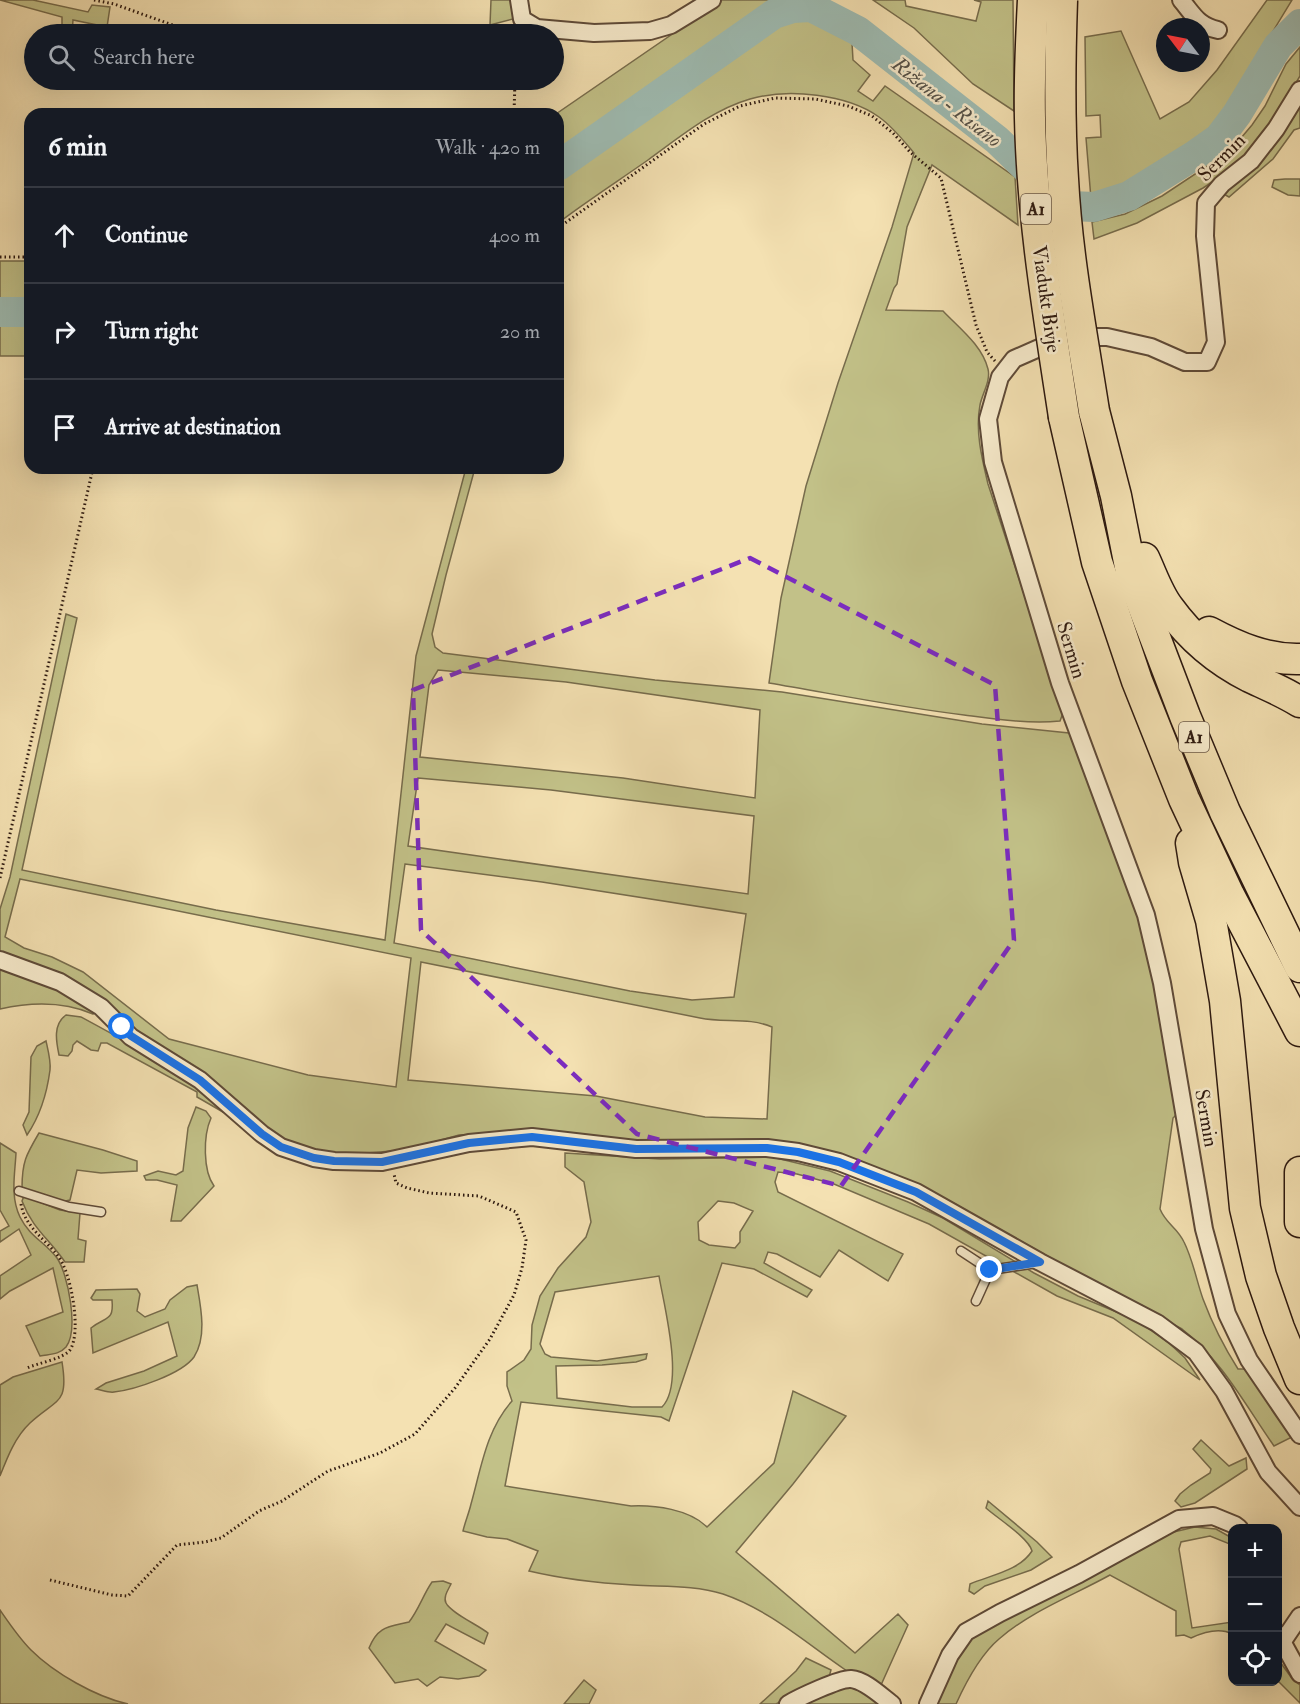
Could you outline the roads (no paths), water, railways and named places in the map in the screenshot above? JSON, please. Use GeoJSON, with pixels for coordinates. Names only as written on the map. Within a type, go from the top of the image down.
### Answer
{"type":"FeatureCollection","features":[{"type":"Feature","properties":{"kind":"highway","name":"Viadukt Bivje"},"geometry":{"type":"LineString","coordinates":[[1033,0],[1030,118],[1035,199],[1064,417],[1097,562],[1137,681],[1184,799]]}},
{"type":"Feature","properties":{"kind":"highway","name":"Viadukt Bivje"},"geometry":{"type":"LineString","coordinates":[[1062,0],[1060,99],[1063,180],[1075,292],[1094,411],[1116,496]]}},
{"type":"Feature","properties":{"kind":"highway"},"geometry":{"type":"LineString","coordinates":[[1116,496],[1167,607],[1192,635],[1217,657],[1300,702]]}},
{"type":"Feature","properties":{"kind":"highway","name":"A1"},"geometry":{"type":"LineString","coordinates":[[1116,496],[1132,577],[1185,716],[1225,812],[1300,968]]}},
{"type":"Feature","properties":{"kind":"highway"},"geometry":{"type":"LineString","coordinates":[[1135,540],[1184,610],[1209,632],[1237,647],[1260,654],[1290,660],[1300,659]]}},
{"type":"Feature","properties":{"kind":"highway"},"geometry":{"type":"LineString","coordinates":[[1184,799],[1194,862],[1211,920],[1225,1001],[1245,1208],[1261,1276],[1300,1379]]}},
{"type":"Feature","properties":{"kind":"highway","name":"A1"},"geometry":{"type":"LineString","coordinates":[[1184,799],[1229,896],[1300,1031]]}},
{"type":"Feature","properties":{"kind":"highway"},"geometry":{"type":"LineString","coordinates":[[1300,1172],[1300,1222]]}},
{"type":"Feature","properties":{"kind":"street"},"geometry":{"type":"LineString","coordinates":[[519,0],[522,19],[530,24]]}},
{"type":"Feature","properties":{"kind":"street"},"geometry":{"type":"LineString","coordinates":[[564,30],[594,33],[650,31],[679,20],[712,0]]}},
{"type":"Feature","properties":{"kind":"street"},"geometry":{"type":"LineString","coordinates":[[1181,0],[1192,15],[1207,28],[1218,30]]}},
{"type":"Feature","properties":{"kind":"street","name":"Sermin"},"geometry":{"type":"LineString","coordinates":[[1300,90],[1276,129],[1251,161],[1222,184],[1206,202],[1205,236],[1216,342],[1207,362],[1185,362],[1151,346],[1107,337],[1064,337],[1014,359],[1000,376],[988,419],[993,462],[1060,683],[1146,915],[1162,983],[1204,1229],[1227,1314],[1249,1360],[1300,1435]]}},
{"type":"Feature","properties":{"kind":"street"},"geometry":{"type":"LineString","coordinates":[[0,960],[60,982],[101,1007],[131,1036],[200,1080],[262,1134],[281,1147],[334,1161],[382,1162],[469,1143],[532,1137],[636,1149],[767,1148],[798,1152],[839,1162],[916,1192],[1040,1262],[1156,1323],[1196,1352],[1224,1391],[1268,1472],[1300,1507]]}},
{"type":"Feature","properties":{"kind":"street"},"geometry":{"type":"LineString","coordinates":[[928,1704],[950,1655],[966,1632],[1179,1519],[1213,1516],[1235,1524]]}},
{"type":"Feature","properties":{"kind":"street"},"geometry":{"type":"LineString","coordinates":[[1282,1636],[1300,1616]]}},
{"type":"Feature","properties":{"kind":"street"},"geometry":{"type":"LineString","coordinates":[[1282,1644],[1300,1674]]}},
{"type":"Feature","properties":{"kind":"street"},"geometry":{"type":"LineString","coordinates":[[788,1704],[802,1696],[849,1678],[859,1681],[892,1704]]}},
{"type":"Feature","properties":{"kind":"lane"},"geometry":{"type":"LineString","coordinates":[[19,1191],[69,1207],[100,1212]]}},
{"type":"Feature","properties":{"kind":"lane"},"geometry":{"type":"LineString","coordinates":[[961,1251],[990,1270],[1040,1262]]}},
{"type":"Feature","properties":{"kind":"lane"},"geometry":{"type":"LineString","coordinates":[[976,1301],[990,1270]]}},
{"type":"Feature","properties":{"kind":"waterway","name":"Rižana - Risano"},"geometry":{"type":"LineString","coordinates":[[799,8],[805,0]]}},
{"type":"Feature","properties":{"kind":"waterway","name":"Rižana - Risano"},"geometry":{"type":"LineString","coordinates":[[564,162],[774,14],[793,8],[811,7],[858,31],[997,140],[1048,189],[1071,206],[1094,207],[1129,196],[1219,138],[1237,114],[1278,46],[1300,24]]}},
{"type":"Feature","properties":{"kind":"waterway","name":"Rižana - Risano"},"geometry":{"type":"LineString","coordinates":[[0,312],[24,312]]}}]}
